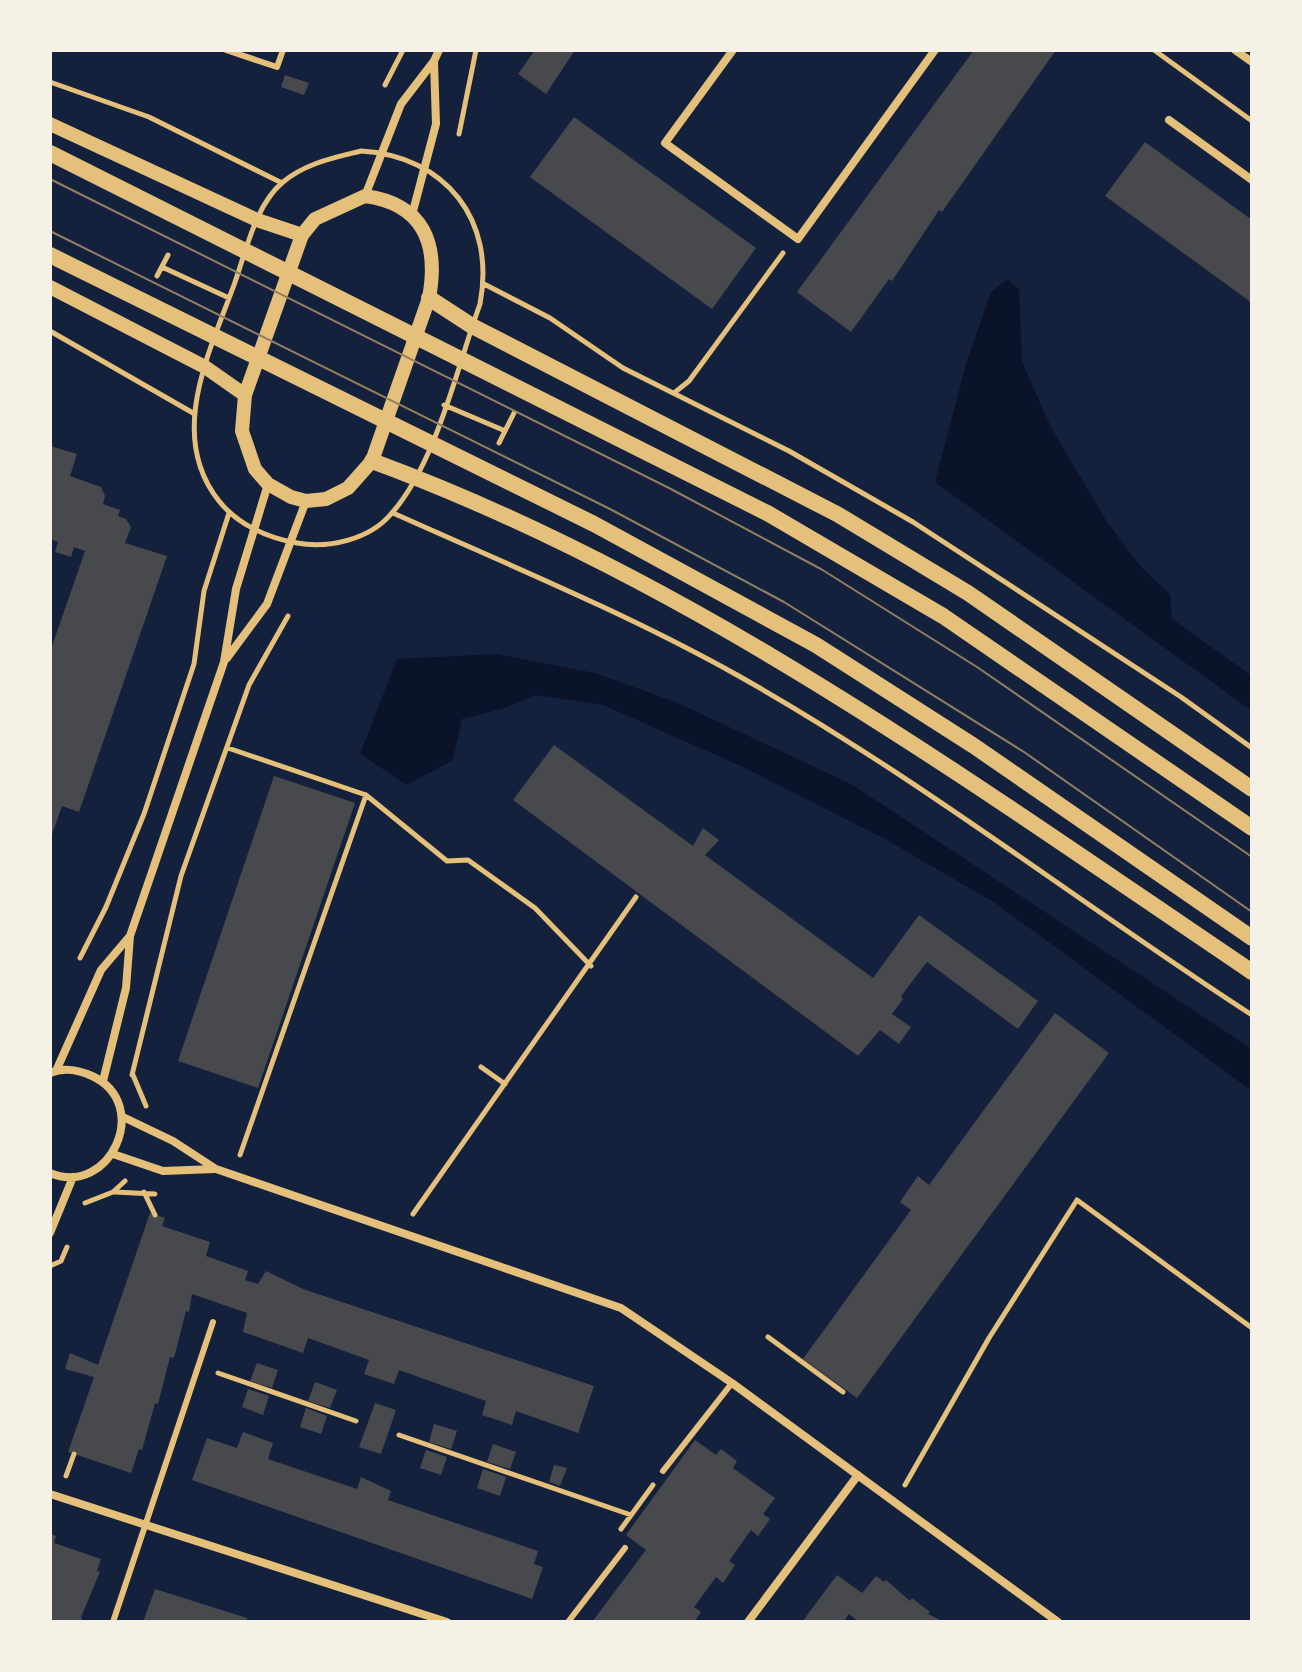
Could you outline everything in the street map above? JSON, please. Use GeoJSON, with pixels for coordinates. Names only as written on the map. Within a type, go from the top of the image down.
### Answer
{"type":"FeatureCollection","features":[{"type":"Feature","properties":{"kind":"main road"},"geometry":{"type":"LineString","coordinates":[[50,153],[769,514],[943,616],[1252,828]]}},
{"type":"Feature","properties":{"kind":"main road"},"geometry":{"type":"LineString","coordinates":[[50,255],[594,524],[816,645],[974,746],[1252,938]]}},
{"type":"Feature","properties":{"kind":"main road"},"geometry":{"type":"LineString","coordinates":[[429,298],[472,326],[837,514],[968,593],[1252,789]]}},
{"type":"Feature","properties":{"kind":"main road"},"geometry":{"type":"LineString","coordinates":[[372,461],[417,478],[562,544],[743,640],[975,786],[1252,972]]}},
{"type":"Feature","properties":{"kind":"street"},"geometry":{"type":"LineString","coordinates":[[365,196],[401,104],[439,50]]}},
{"type":"Feature","properties":{"kind":"street"},"geometry":{"type":"LineString","coordinates":[[733,50],[665,143],[798,239],[935,50]]}},
{"type":"Feature","properties":{"kind":"street"},"geometry":{"type":"LineString","coordinates":[[1235,50],[1252,62]]}},
{"type":"Feature","properties":{"kind":"street"},"geometry":{"type":"LineString","coordinates":[[412,215],[436,124],[434,61]]}},
{"type":"Feature","properties":{"kind":"street"},"geometry":{"type":"LineString","coordinates":[[1169,120],[1252,180]]}},
{"type":"Feature","properties":{"kind":"street"},"geometry":{"type":"LineString","coordinates":[[50,124],[257,220],[302,235]]}},
{"type":"Feature","properties":{"kind":"street"},"geometry":{"type":"LineString","coordinates":[[365,196],[397,204],[412,215],[424,230],[431,251],[433,274],[422,326],[372,461],[348,488],[326,499],[306,501],[268,484],[255,469],[247,452],[242,431],[245,395],[302,235],[315,219],[365,196]]}},
{"type":"Feature","properties":{"kind":"street"},"geometry":{"type":"LineString","coordinates":[[50,287],[205,367],[245,395]]}},
{"type":"Feature","properties":{"kind":"street"},"geometry":{"type":"LineString","coordinates":[[103,1081],[126,988],[130,936],[224,662],[236,589],[268,484]]}},
{"type":"Feature","properties":{"kind":"street"},"geometry":{"type":"LineString","coordinates":[[224,662],[267,604],[306,501]]}},
{"type":"Feature","properties":{"kind":"street"},"geometry":{"type":"LineString","coordinates":[[50,1173],[73,1177],[96,1170],[113,1154],[122,1135],[120,1103],[103,1081],[81,1070],[53,1072],[101,970],[130,936]]}},
{"type":"Feature","properties":{"kind":"street"},"geometry":{"type":"LineString","coordinates":[[123,1117],[173,1141],[216,1169],[621,1308],[732,1383],[1058,1622]]}},
{"type":"Feature","properties":{"kind":"street"},"geometry":{"type":"LineString","coordinates":[[113,1154],[163,1171],[216,1169]]}},
{"type":"Feature","properties":{"kind":"street"},"geometry":{"type":"LineString","coordinates":[[50,1233],[73,1177]]}},
{"type":"Feature","properties":{"kind":"street"},"geometry":{"type":"LineString","coordinates":[[748,1622],[858,1475]]}},
{"type":"Feature","properties":{"kind":"street"},"geometry":{"type":"LineString","coordinates":[[50,1494],[447,1622]]}},
{"type":"Feature","properties":{"kind":"lane"},"geometry":{"type":"LineString","coordinates":[[226,50],[277,67],[283,50]]}},
{"type":"Feature","properties":{"kind":"lane"},"geometry":{"type":"LineString","coordinates":[[113,1622],[213,1322]]}},
{"type":"Feature","properties":{"kind":"lane"},"geometry":{"type":"LineString","coordinates":[[663,1471],[732,1383]]}},
{"type":"Feature","properties":{"kind":"lane"},"geometry":{"type":"LineString","coordinates":[[568,1622],[625,1548]]}},
{"type":"Feature","properties":{"kind":"path"},"geometry":{"type":"LineString","coordinates":[[458,139],[476,50]]}},
{"type":"Feature","properties":{"kind":"path"},"geometry":{"type":"LineString","coordinates":[[1154,50],[1252,121]]}},
{"type":"Feature","properties":{"kind":"path"},"geometry":{"type":"LineString","coordinates":[[50,82],[149,117],[282,183]]}},
{"type":"Feature","properties":{"kind":"path"},"geometry":{"type":"LineString","coordinates":[[445,181],[449,167]]}},
{"type":"Feature","properties":{"kind":"path"},"geometry":{"type":"LineString","coordinates":[[669,400],[689,381],[795,237]]}},
{"type":"Feature","properties":{"kind":"path"},"geometry":{"type":"LineString","coordinates":[[212,349],[250,240]]}},
{"type":"Feature","properties":{"kind":"path"},"geometry":{"type":"LineString","coordinates":[[157,276],[168,255]]}},
{"type":"Feature","properties":{"kind":"path"},"geometry":{"type":"LineString","coordinates":[[162,267],[229,298]]}},
{"type":"Feature","properties":{"kind":"path"},"geometry":{"type":"LineString","coordinates":[[50,331],[193,413]]}},
{"type":"Feature","properties":{"kind":"path"},"geometry":{"type":"LineString","coordinates":[[427,455],[465,347]]}},
{"type":"Feature","properties":{"kind":"path"},"geometry":{"type":"LineString","coordinates":[[444,405],[503,430]]}},
{"type":"Feature","properties":{"kind":"path"},"geometry":{"type":"LineString","coordinates":[[499,443],[514,413]]}},
{"type":"Feature","properties":{"kind":"path"},"geometry":{"type":"LineString","coordinates":[[78,964],[106,907],[144,814],[194,664],[204,591],[229,513]]}},
{"type":"Feature","properties":{"kind":"path"},"geometry":{"type":"LineString","coordinates":[[393,513],[644,624],[741,677],[968,819],[1252,1015]]}},
{"type":"Feature","properties":{"kind":"path"},"geometry":{"type":"LineString","coordinates":[[132,1075],[181,876],[249,685],[292,606]]}},
{"type":"Feature","properties":{"kind":"path"},"geometry":{"type":"LineString","coordinates":[[228,748],[366,795],[447,861],[468,860],[535,908],[591,966]]}},
{"type":"Feature","properties":{"kind":"path"},"geometry":{"type":"LineString","coordinates":[[234,1174],[366,795]]}},
{"type":"Feature","properties":{"kind":"path"},"geometry":{"type":"LineString","coordinates":[[400,1233],[591,966],[636,897]]}},
{"type":"Feature","properties":{"kind":"path"},"geometry":{"type":"LineString","coordinates":[[481,1067],[505,1084]]}},
{"type":"Feature","properties":{"kind":"path"},"geometry":{"type":"LineString","coordinates":[[144,1192],[155,1215]]}},
{"type":"Feature","properties":{"kind":"path"},"geometry":{"type":"LineString","coordinates":[[895,1502],[989,1338],[1077,1200],[1252,1328]]}},
{"type":"Feature","properties":{"kind":"path"},"geometry":{"type":"LineString","coordinates":[[768,1337],[843,1392]]}},
{"type":"Feature","properties":{"kind":"path"},"geometry":{"type":"LineString","coordinates":[[198,1367],[356,1421]]}},
{"type":"Feature","properties":{"kind":"path"},"geometry":{"type":"LineString","coordinates":[[399,1435],[631,1515]]}},
{"type":"Feature","properties":{"kind":"path"},"geometry":{"type":"LineString","coordinates":[[625,1548],[621,1529],[663,1471]]}},
{"type":"Feature","properties":{"kind":"water"},"geometry":{"type":"Polygon","coordinates":[[[1007,279],[1019,289],[1022,362],[1051,427],[1107,522],[1141,567],[1170,594],[1172,619],[1252,676],[1252,711],[935,482],[966,364],[991,292],[1007,279]]]}},
{"type":"Feature","properties":{"kind":"water"},"geometry":{"type":"Polygon","coordinates":[[[496,654],[595,673],[678,703],[853,785],[1252,1049],[1252,1091],[995,903],[885,839],[743,767],[603,705],[536,695],[502,709],[462,719],[453,760],[407,785],[360,754],[397,659],[496,654]]]}},
{"type":"Feature","properties":{"kind":"building"},"geometry":{"type":"Polygon","coordinates":[[[535,50],[575,50],[546,94],[518,74],[535,50]]]}},
{"type":"Feature","properties":{"kind":"building"},"geometry":{"type":"Polygon","coordinates":[[[974,50],[1056,50],[942,212],[939,210],[892,281],[889,279],[851,332],[797,292],[974,50]]]}},
{"type":"Feature","properties":{"kind":"building"},"geometry":{"type":"Polygon","coordinates":[[[285,75],[309,83],[304,95],[281,87],[285,75]]]}},
{"type":"Feature","properties":{"kind":"building"},"geometry":{"type":"Polygon","coordinates":[[[574,117],[756,248],[712,309],[530,177],[574,117]]]}},
{"type":"Feature","properties":{"kind":"building"},"geometry":{"type":"Polygon","coordinates":[[[1145,142],[1252,220],[1252,303],[1105,196],[1145,142]]]}},
{"type":"Feature","properties":{"kind":"building"},"geometry":{"type":"Polygon","coordinates":[[[50,446],[77,454],[70,476],[101,487],[105,496],[103,504],[120,510],[118,516],[126,519],[131,527],[125,543],[167,556],[79,812],[62,806],[50,840],[50,652],[85,551],[74,547],[71,557],[55,552],[58,542],[50,539],[50,446]]]}},
{"type":"Feature","properties":{"kind":"building"},"geometry":{"type":"Polygon","coordinates":[[[554,745],[693,846],[703,828],[719,840],[705,855],[873,978],[919,915],[1038,1001],[1018,1029],[927,962],[901,996],[903,999],[892,1014],[911,1027],[899,1044],[880,1030],[858,1056],[513,800],[554,745]]]}},
{"type":"Feature","properties":{"kind":"building"},"geometry":{"type":"Polygon","coordinates":[[[274,776],[355,803],[258,1088],[178,1061],[274,776]]]}},
{"type":"Feature","properties":{"kind":"building"},"geometry":{"type":"Polygon","coordinates":[[[1055,1013],[1109,1053],[857,1398],[803,1359],[911,1210],[900,1202],[918,1176],[929,1185],[1055,1013]]]}},
{"type":"Feature","properties":{"kind":"building"},"geometry":{"type":"Polygon","coordinates":[[[150,1213],[165,1218],[162,1226],[210,1242],[206,1256],[248,1271],[245,1280],[258,1284],[266,1271],[303,1289],[594,1386],[578,1433],[516,1411],[512,1425],[482,1415],[486,1401],[399,1370],[394,1384],[364,1374],[369,1360],[308,1338],[303,1353],[243,1332],[247,1313],[192,1294],[174,1358],[170,1357],[158,1404],[155,1403],[142,1450],[139,1449],[131,1473],[68,1452],[94,1377],[65,1369],[70,1353],[98,1365],[150,1213]]]}},
{"type":"Feature","properties":{"kind":"building"},"geometry":{"type":"Polygon","coordinates":[[[257,1363],[278,1370],[272,1388],[250,1381],[257,1363]]]}},
{"type":"Feature","properties":{"kind":"building"},"geometry":{"type":"Polygon","coordinates":[[[315,1382],[337,1390],[330,1408],[308,1401],[315,1382]]]}},
{"type":"Feature","properties":{"kind":"building"},"geometry":{"type":"Polygon","coordinates":[[[248,1389],[269,1396],[263,1415],[242,1407],[248,1389]]]}},
{"type":"Feature","properties":{"kind":"building"},"geometry":{"type":"Polygon","coordinates":[[[375,1403],[396,1410],[381,1454],[359,1447],[375,1403]]]}},
{"type":"Feature","properties":{"kind":"building"},"geometry":{"type":"Polygon","coordinates":[[[306,1408],[327,1416],[321,1434],[300,1427],[306,1408]]]}},
{"type":"Feature","properties":{"kind":"building"},"geometry":{"type":"Polygon","coordinates":[[[434,1424],[457,1431],[451,1449],[429,1442],[434,1424]]]}},
{"type":"Feature","properties":{"kind":"building"},"geometry":{"type":"Polygon","coordinates":[[[243,1432],[273,1443],[268,1459],[357,1489],[361,1477],[391,1491],[388,1500],[538,1551],[534,1564],[543,1567],[532,1599],[192,1480],[207,1438],[237,1448],[243,1432]]]}},
{"type":"Feature","properties":{"kind":"building"},"geometry":{"type":"Polygon","coordinates":[[[695,1440],[716,1455],[721,1449],[737,1461],[733,1468],[775,1498],[763,1514],[770,1519],[758,1536],[751,1530],[729,1561],[735,1565],[723,1583],[716,1577],[694,1607],[701,1612],[694,1622],[592,1622],[646,1550],[626,1535],[695,1440]]]}},
{"type":"Feature","properties":{"kind":"building"},"geometry":{"type":"Polygon","coordinates":[[[493,1444],[516,1452],[510,1469],[487,1462],[493,1444]]]}},
{"type":"Feature","properties":{"kind":"building"},"geometry":{"type":"Polygon","coordinates":[[[426,1450],[447,1457],[441,1475],[420,1468],[426,1450]]]}},
{"type":"Feature","properties":{"kind":"building"},"geometry":{"type":"Polygon","coordinates":[[[554,1465],[567,1468],[560,1486],[549,1482],[554,1465]]]}},
{"type":"Feature","properties":{"kind":"building"},"geometry":{"type":"Polygon","coordinates":[[[483,1469],[506,1477],[500,1496],[477,1488],[483,1469]]]}},
{"type":"Feature","properties":{"kind":"building"},"geometry":{"type":"Polygon","coordinates":[[[50,1534],[56,1536],[54,1543],[101,1559],[97,1571],[100,1572],[81,1617],[83,1622],[50,1622],[50,1534]]]}},
{"type":"Feature","properties":{"kind":"building"},"geometry":{"type":"Polygon","coordinates":[[[837,1575],[862,1593],[876,1576],[884,1582],[886,1580],[910,1601],[912,1598],[930,1612],[928,1614],[944,1622],[859,1622],[849,1614],[843,1622],[802,1622],[837,1575]]]}},
{"type":"Feature","properties":{"kind":"building"},"geometry":{"type":"Polygon","coordinates":[[[155,1589],[247,1618],[246,1622],[143,1622],[155,1589]]]}},
{"type":"Feature","properties":{"kind":"tram line"},"geometry":{"type":"LineString","coordinates":[[50,179],[669,488],[821,569],[977,667],[1252,857]]}},
{"type":"Feature","properties":{"kind":"tram line"},"geometry":{"type":"LineString","coordinates":[[50,231],[610,509],[784,602],[1024,752],[1252,912]]}}]}
